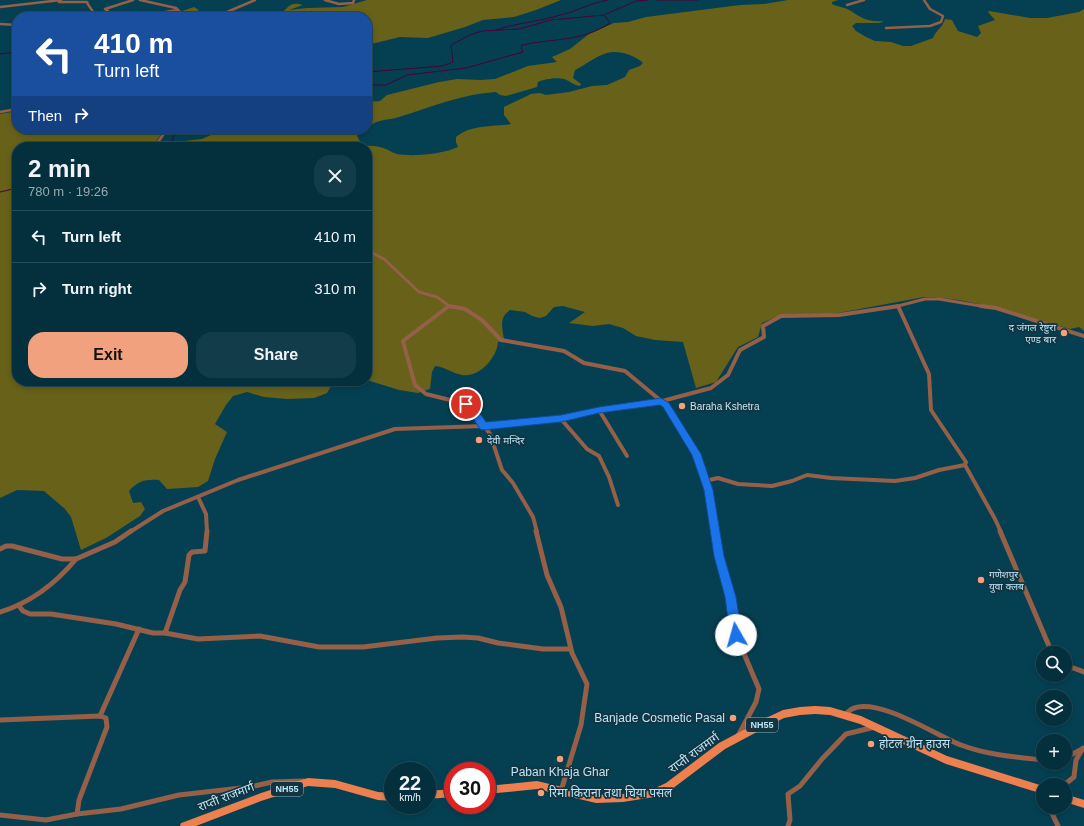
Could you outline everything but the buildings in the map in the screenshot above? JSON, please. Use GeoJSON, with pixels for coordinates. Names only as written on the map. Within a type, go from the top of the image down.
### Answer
{"type":"FeatureCollection","features":[{"type":"Feature","properties":{"kind":"main road","name":"राप्ती राजमार्ग"},"geometry":{"type":"LineString","coordinates":[[496,789],[533,785],[596,799],[624,798],[654,793],[669,786],[722,746],[783,714],[800,711],[830,712],[845,716],[875,727],[946,760],[1036,788]]}},
{"type":"Feature","properties":{"kind":"main road","name":"राप्ती राजमार्ग"},"geometry":{"type":"LineString","coordinates":[[184,826],[261,797],[308,782],[335,784],[384,796]]}},
{"type":"Feature","properties":{"kind":"main road"},"geometry":{"type":"LineString","coordinates":[[1072,800],[1084,804]]}},
{"type":"Feature","properties":{"kind":"street"},"geometry":{"type":"LineString","coordinates":[[0,7],[61,0]]}},
{"type":"Feature","properties":{"kind":"street"},"geometry":{"type":"LineString","coordinates":[[109,12],[105,8],[133,0]]}},
{"type":"Feature","properties":{"kind":"street"},"geometry":{"type":"LineString","coordinates":[[140,0],[176,8],[179,11]]}},
{"type":"Feature","properties":{"kind":"street"},"geometry":{"type":"LineString","coordinates":[[231,12],[248,1],[255,0]]}},
{"type":"Feature","properties":{"kind":"street"},"geometry":{"type":"LineString","coordinates":[[325,0],[333,3],[353,4],[354,0]]}},
{"type":"Feature","properties":{"kind":"street"},"geometry":{"type":"LineString","coordinates":[[848,5],[864,0]]}},
{"type":"Feature","properties":{"kind":"street"},"geometry":{"type":"LineString","coordinates":[[886,28],[930,26],[941,22],[943,16],[930,9],[924,0]]}},
{"type":"Feature","properties":{"kind":"street"},"geometry":{"type":"LineString","coordinates":[[47,1],[87,2],[89,8],[95,12]]}},
{"type":"Feature","properties":{"kind":"street"},"geometry":{"type":"LineString","coordinates":[[171,12],[196,12]]}},
{"type":"Feature","properties":{"kind":"street"},"geometry":{"type":"LineString","coordinates":[[0,24],[12,25]]}},
{"type":"Feature","properties":{"kind":"street"},"geometry":{"type":"LineString","coordinates":[[0,112],[12,110]]}},
{"type":"Feature","properties":{"kind":"street"},"geometry":{"type":"LineString","coordinates":[[158,142],[164,134]]}},
{"type":"Feature","properties":{"kind":"street"},"geometry":{"type":"LineString","coordinates":[[372,253],[384,259],[419,292],[437,297],[449,306],[465,309],[482,320],[501,340],[564,351],[584,363],[625,371],[661,401],[672,413],[696,454],[710,496],[719,556],[731,597],[736,635],[758,689],[756,702],[737,738]]}},
{"type":"Feature","properties":{"kind":"street"},"geometry":{"type":"LineString","coordinates":[[0,612],[20,606],[61,574],[76,559],[115,542],[163,511],[252,474],[395,429],[484,426],[561,419],[599,410],[661,401],[690,392],[711,388],[728,375],[740,350],[764,337],[763,326],[781,316],[839,315],[898,306],[925,299],[939,299],[996,308],[1084,336]]}},
{"type":"Feature","properties":{"kind":"street"},"geometry":{"type":"LineString","coordinates":[[449,306],[403,341],[403,345],[415,385],[426,394],[466,404],[471,407],[490,434],[502,470],[513,483],[533,517],[547,575],[561,607],[570,648],[580,672],[587,684],[581,725],[561,790]]}},
{"type":"Feature","properties":{"kind":"street"},"geometry":{"type":"LineString","coordinates":[[898,306],[929,374],[931,410],[966,462],[965,465],[995,519],[1049,646]]}},
{"type":"Feature","properties":{"kind":"street"},"geometry":{"type":"LineString","coordinates":[[599,410],[627,456]]}},
{"type":"Feature","properties":{"kind":"street"},"geometry":{"type":"LineString","coordinates":[[561,419],[587,449],[599,456],[609,477],[618,505]]}},
{"type":"Feature","properties":{"kind":"street"},"geometry":{"type":"LineString","coordinates":[[705,480],[718,478],[738,484],[772,486],[792,481],[807,475],[831,478],[895,481],[915,478],[939,470],[965,465]]}},
{"type":"Feature","properties":{"kind":"street"},"geometry":{"type":"LineString","coordinates":[[165,633],[180,590],[185,582],[189,555],[192,552],[205,551],[206,547],[206,517],[203,502],[198,497]]}},
{"type":"Feature","properties":{"kind":"street"},"geometry":{"type":"LineString","coordinates":[[0,548],[12,546],[30,549],[62,559],[76,559]]}},
{"type":"Feature","properties":{"kind":"street"},"geometry":{"type":"LineString","coordinates":[[20,606],[23,611],[30,614],[51,614],[116,624],[153,633],[165,633],[198,639],[260,636],[319,647],[363,647],[437,638],[462,637],[478,638],[498,643],[543,649],[570,648]]}},
{"type":"Feature","properties":{"kind":"street"},"geometry":{"type":"LineString","coordinates":[[100,716],[139,629]]}},
{"type":"Feature","properties":{"kind":"street"},"geometry":{"type":"LineString","coordinates":[[1072,668],[1084,672]]}},
{"type":"Feature","properties":{"kind":"street"},"geometry":{"type":"LineString","coordinates":[[845,716],[852,709],[860,707],[880,709],[924,726],[961,745],[1003,756],[1036,759]]}},
{"type":"Feature","properties":{"kind":"street"},"geometry":{"type":"LineString","coordinates":[[0,720],[100,716],[106,718],[107,727],[79,800],[77,814]]}},
{"type":"Feature","properties":{"kind":"street"},"geometry":{"type":"LineString","coordinates":[[788,826],[790,820],[788,794],[800,786],[846,734],[875,727]]}},
{"type":"Feature","properties":{"kind":"street"},"geometry":{"type":"LineString","coordinates":[[1072,754],[1084,748]]}},
{"type":"Feature","properties":{"kind":"street"},"geometry":{"type":"LineString","coordinates":[[1072,782],[1075,777],[1076,760],[1084,748]]}},
{"type":"Feature","properties":{"kind":"street"},"geometry":{"type":"LineString","coordinates":[[0,815],[46,820],[77,814],[121,809],[179,795],[250,787],[272,782],[295,780],[308,782]]}},
{"type":"Feature","properties":{"kind":"street"},"geometry":{"type":"LineString","coordinates":[[1052,814],[1058,826]]}},
{"type":"Feature","properties":{"kind":"shaded area"},"geometry":{"type":"Polygon","coordinates":[[[367,0],[561,0],[514,17],[483,20],[428,38],[400,37],[372,44],[372,12],[283,12],[294,4],[303,5],[289,10],[343,7],[367,0]]]}},
{"type":"Feature","properties":{"kind":"shaded area"},"geometry":{"type":"Polygon","coordinates":[[[788,0],[838,0],[832,2],[832,4],[849,10],[866,19],[884,21],[880,23],[856,23],[852,26],[856,31],[875,41],[891,42],[903,46],[911,46],[933,38],[945,19],[952,20],[958,31],[977,37],[981,33],[978,26],[995,20],[988,12],[989,11],[1030,18],[1047,18],[1079,12],[1084,9],[1084,331],[1079,327],[1070,329],[980,304],[943,298],[924,297],[833,314],[780,315],[762,323],[758,337],[738,347],[716,382],[696,388],[683,342],[655,340],[636,336],[623,328],[609,324],[593,326],[569,323],[585,312],[563,306],[554,307],[546,316],[540,318],[525,312],[510,310],[504,316],[502,323],[504,339],[498,342],[497,348],[491,360],[486,366],[475,373],[462,375],[435,366],[432,372],[430,389],[418,393],[399,390],[372,382],[372,146],[404,155],[437,153],[452,149],[458,147],[456,137],[468,130],[511,124],[504,115],[504,107],[531,94],[540,93],[546,95],[569,92],[592,86],[607,85],[625,77],[629,70],[640,66],[643,63],[626,54],[616,52],[607,53],[595,58],[575,70],[573,78],[581,84],[580,86],[564,79],[547,79],[538,82],[537,87],[506,96],[500,95],[496,92],[471,95],[372,124],[372,102],[380,101],[387,95],[439,82],[457,79],[495,79],[528,66],[557,62],[552,57],[570,49],[589,34],[614,23],[628,22],[646,17],[740,5],[764,4],[788,0]]]}},
{"type":"Feature","properties":{"kind":"shaded area"},"geometry":{"type":"Polygon","coordinates":[[[194,7],[199,10],[195,12],[179,12],[194,7]]]}},
{"type":"Feature","properties":{"kind":"shaded area"},"geometry":{"type":"Polygon","coordinates":[[[12,112],[12,134],[161,134],[155,142],[12,142],[12,386],[331,386],[327,393],[314,398],[287,399],[264,397],[247,392],[233,396],[215,424],[227,432],[215,459],[208,481],[198,487],[167,489],[159,480],[146,480],[139,483],[129,491],[133,503],[141,502],[145,509],[140,516],[106,538],[81,550],[71,517],[65,509],[44,491],[17,490],[0,498],[0,114],[12,112]]]}},
{"type":"Feature","properties":{"kind":"shaded area"},"geometry":{"type":"Polygon","coordinates":[[[213,134],[356,134],[361,142],[183,142],[202,139],[213,134]]]}},
{"type":"Feature","properties":{"kind":"waterway"},"geometry":{"type":"LineString","coordinates":[[496,30],[542,20],[608,0]]}},
{"type":"Feature","properties":{"kind":"waterway"},"geometry":{"type":"LineString","coordinates":[[372,72],[442,66],[453,62],[451,45],[470,35],[482,31],[519,29],[551,20],[604,15],[636,1],[648,0]]}},
{"type":"Feature","properties":{"kind":"waterway"},"geometry":{"type":"LineString","coordinates":[[656,0],[698,0]]}},
{"type":"Feature","properties":{"kind":"waterway"},"geometry":{"type":"LineString","coordinates":[[372,85],[386,85],[407,75],[466,68],[523,52],[521,48],[522,45],[589,33],[610,23],[605,16]]}},
{"type":"Feature","properties":{"kind":"waterway"},"geometry":{"type":"LineString","coordinates":[[0,54],[12,53]]}},
{"type":"Feature","properties":{"kind":"waterway"},"geometry":{"type":"LineString","coordinates":[[173,142],[173,137],[176,134]]}},
{"type":"Feature","properties":{"kind":"waterway"},"geometry":{"type":"LineString","coordinates":[[0,192],[12,189]]}},
{"type":"Feature","properties":{"kind":"place","name":"द जंगल रेष्टुरा एण्ड बार"},"geometry":{"type":"Point","coordinates":[1064,333]}},
{"type":"Feature","properties":{"kind":"place","name":"Baraha Kshetra"},"geometry":{"type":"Point","coordinates":[682,406]}},
{"type":"Feature","properties":{"kind":"place","name":"देवी मन्दिर"},"geometry":{"type":"Point","coordinates":[479,440]}},
{"type":"Feature","properties":{"kind":"place","name":"गणेशपुर युवा क्लब"},"geometry":{"type":"Point","coordinates":[981,580]}},
{"type":"Feature","properties":{"kind":"place","name":"Banjade Cosmetic Pasal"},"geometry":{"type":"Point","coordinates":[733,718]}},
{"type":"Feature","properties":{"kind":"place","name":"होटल ग्रीन हाउस"},"geometry":{"type":"Point","coordinates":[871,744]}},
{"type":"Feature","properties":{"kind":"place","name":"Paban Khaja Ghar"},"geometry":{"type":"Point","coordinates":[560,759]}},
{"type":"Feature","properties":{"kind":"place","name":"रिमा किराना तथा चिया पसल"},"geometry":{"type":"Point","coordinates":[541,793]}},
{"type":"Feature","properties":{"kind":"route"},"geometry":{"type":"LineString","coordinates":[[466,404],[471,407],[484,426],[561,419],[599,410],[651,404],[661,401],[666,405],[696,454],[708,490],[719,556],[731,597],[736,635]]}}]}
